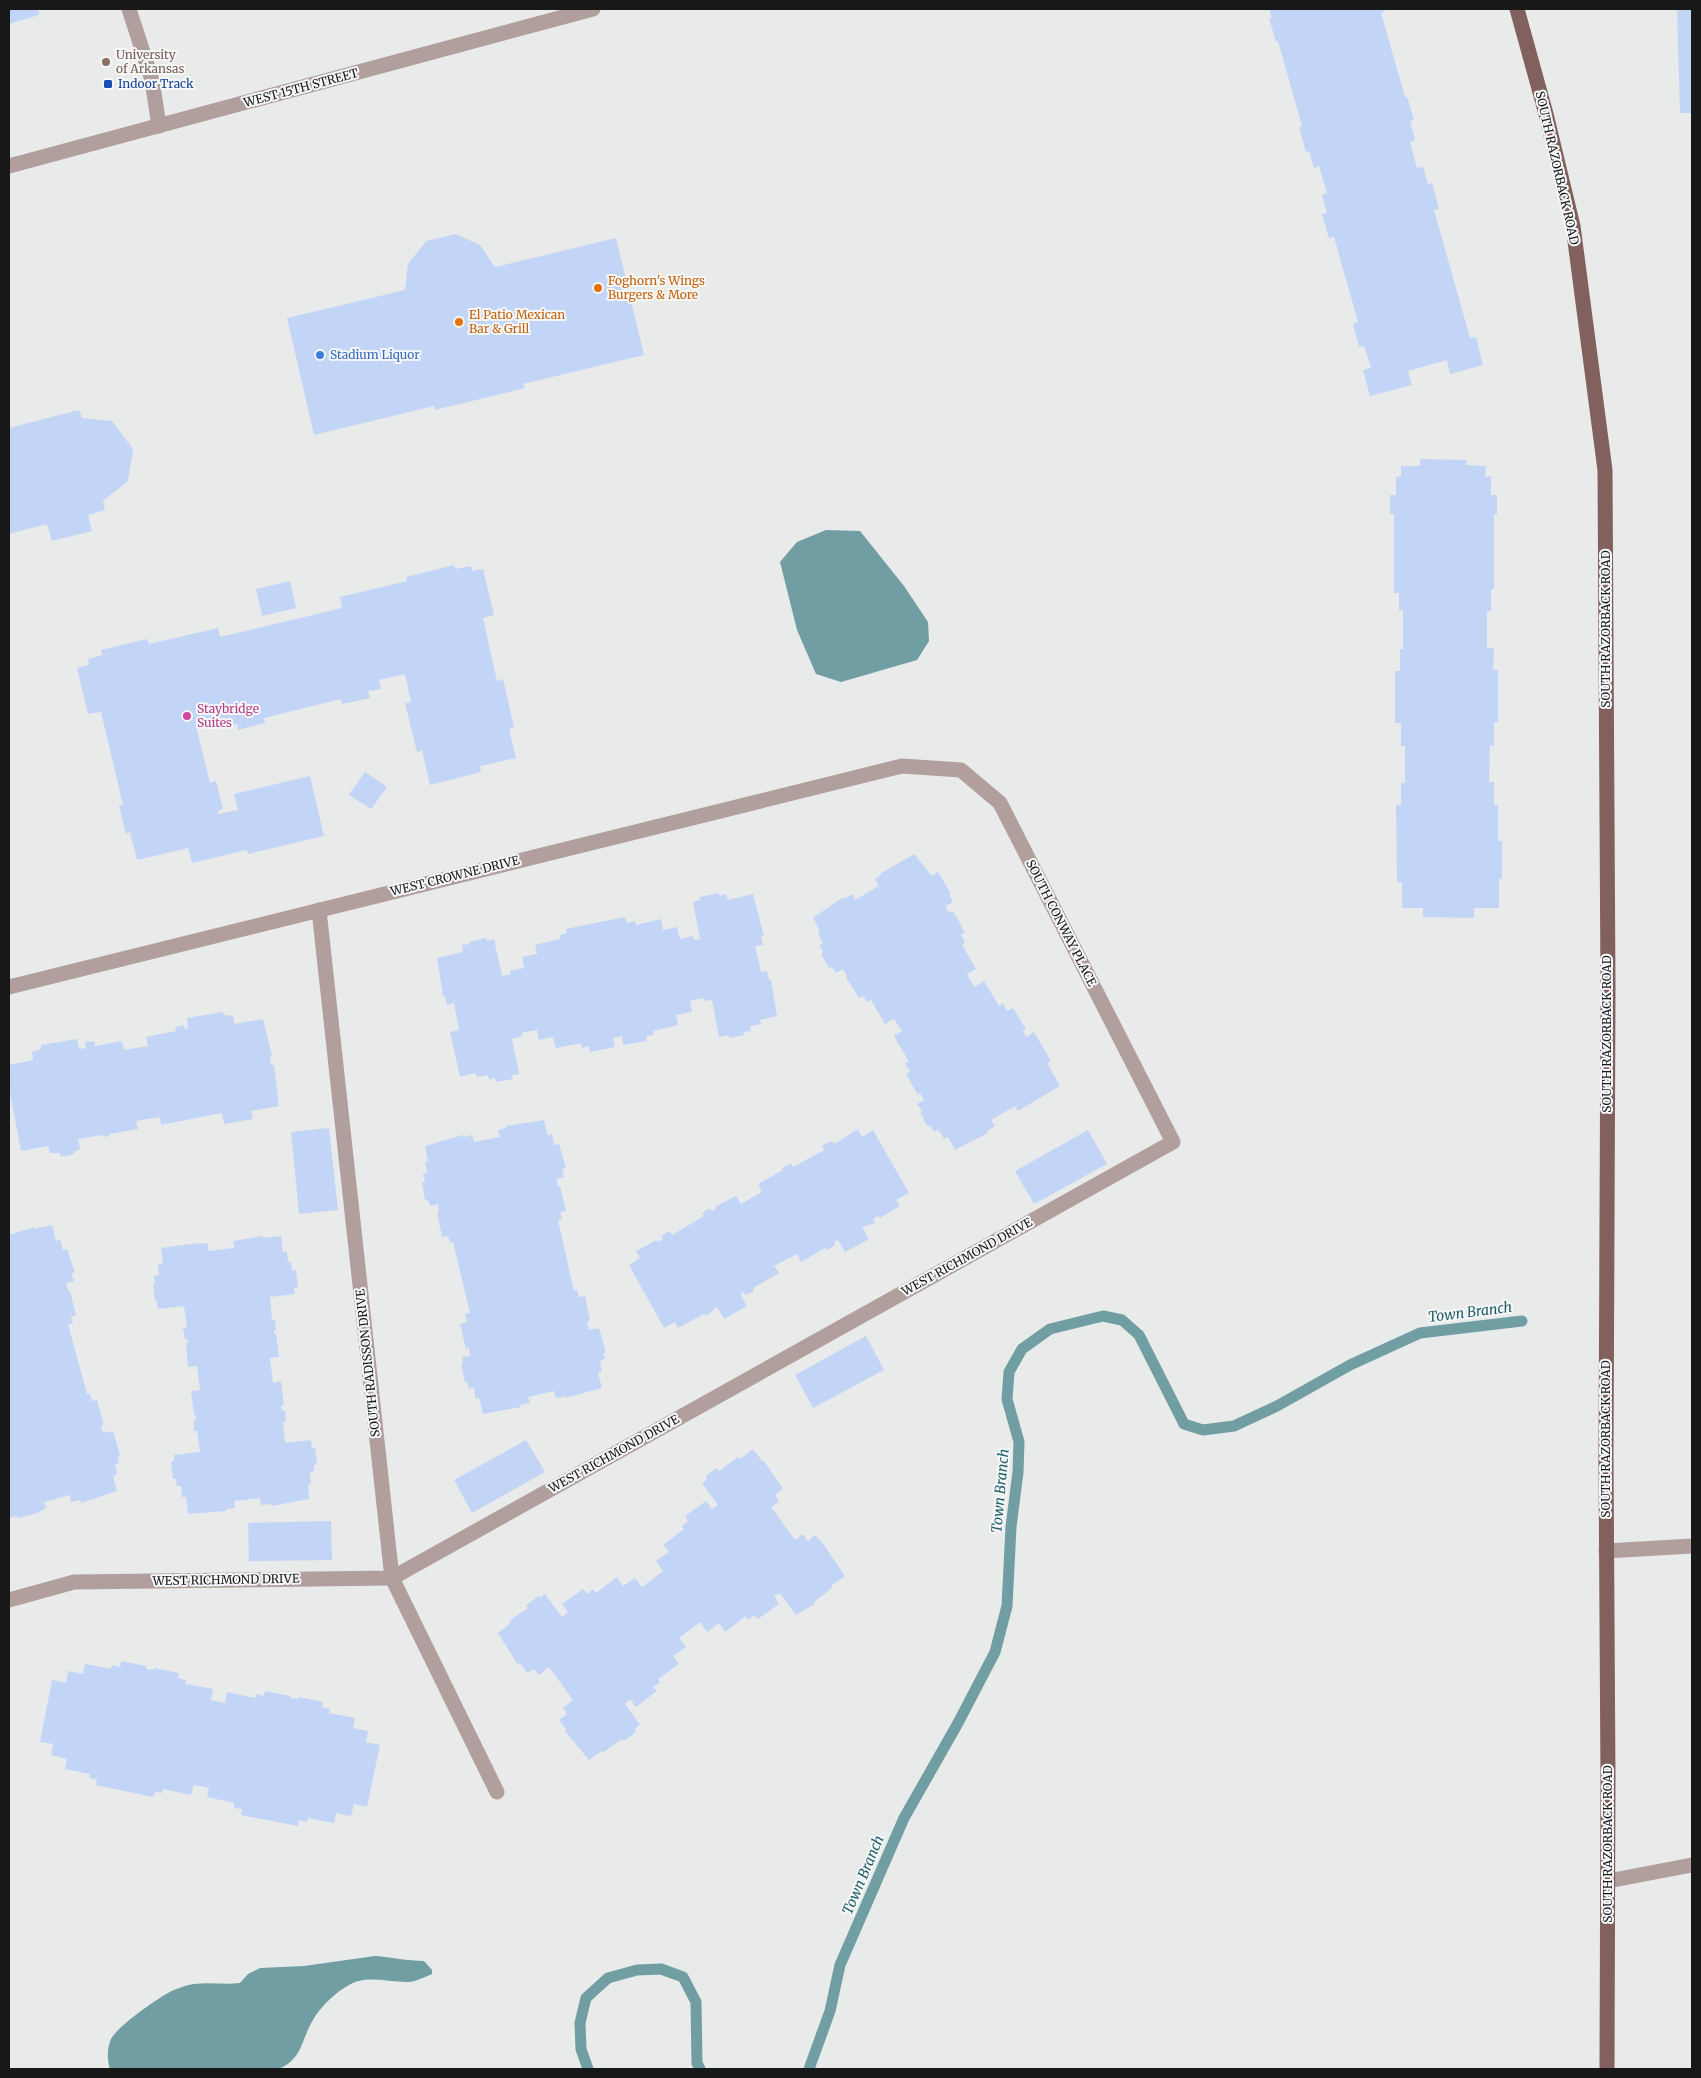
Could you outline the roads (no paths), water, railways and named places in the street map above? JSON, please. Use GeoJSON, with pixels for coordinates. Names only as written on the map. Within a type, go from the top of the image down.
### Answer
{"type":"FeatureCollection","features":[{"type":"Feature","properties":{"kind":"main road","name":"SOUTH RAZORBACK ROAD"},"geometry":{"type":"LineString","coordinates":[[1517,9],[1546,114],[1573,226],[1605,470],[1608,988],[1607,2069]]}},
{"type":"Feature","properties":{"kind":"street"},"geometry":{"type":"LineString","coordinates":[[130,9],[152,80],[159,126]]}},
{"type":"Feature","properties":{"kind":"street","name":"WEST 15TH STREET"},"geometry":{"type":"LineString","coordinates":[[9,166],[592,9]]}},
{"type":"Feature","properties":{"kind":"street","name":"WEST CROWNE DRIVE"},"geometry":{"type":"LineString","coordinates":[[9,987],[902,766]]}},
{"type":"Feature","properties":{"kind":"street","name":"SOUTH CONWAY PLACE"},"geometry":{"type":"LineString","coordinates":[[902,766],[960,770],[1000,804],[1173,1142]]}},
{"type":"Feature","properties":{"kind":"street","name":"SOUTH RADISSON DRIVE"},"geometry":{"type":"LineString","coordinates":[[319,910],[392,1578],[497,1792]]}},
{"type":"Feature","properties":{"kind":"street","name":"WEST RICHMOND DRIVE"},"geometry":{"type":"LineString","coordinates":[[9,1600],[74,1582],[392,1578],[1173,1142]]}},
{"type":"Feature","properties":{"kind":"street"},"geometry":{"type":"LineString","coordinates":[[1606,1551],[1692,1546]]}},
{"type":"Feature","properties":{"kind":"street"},"geometry":{"type":"LineString","coordinates":[[1608,1881],[1692,1865]]}},
{"type":"Feature","properties":{"kind":"water"},"geometry":{"type":"Polygon","coordinates":[[[826,530],[860,531],[904,586],[928,622],[929,641],[917,660],[841,682],[816,674],[797,630],[780,562],[797,542],[826,530]]]}},
{"type":"Feature","properties":{"kind":"water"},"geometry":{"type":"Polygon","coordinates":[[[375,1956],[424,1961],[432,1970],[432,1974],[409,1982],[363,1980],[344,1988],[329,2000],[316,2015],[293,2060],[279,2069],[110,2069],[108,2050],[111,2039],[115,2034],[146,2007],[174,1990],[194,1984],[240,1983],[248,1974],[260,1968],[304,1966],[375,1956]]]}},
{"type":"Feature","properties":{"kind":"waterway","name":"Town Branch"},"geometry":{"type":"LineString","coordinates":[[809,2069],[830,2011],[840,1965],[904,1818],[958,1723],[995,1652],[1007,1606],[1011,1527],[1018,1472],[1019,1442],[1007,1399],[1009,1372],[1022,1349],[1050,1329],[1103,1316],[1122,1320],[1139,1335],[1184,1424],[1203,1430],[1234,1426],[1277,1406],[1350,1365],[1420,1333],[1522,1321]]}},
{"type":"Feature","properties":{"kind":"waterway","name":"Town Branch"},"geometry":{"type":"LineString","coordinates":[[588,2069],[581,2049],[580,2023],[586,1998],[608,1978],[637,1970],[661,1969],[683,1977],[696,2002],[697,2063],[700,2069]]}},
{"type":"Feature","properties":{"kind":"place","name":"University of Arkansas"},"geometry":{"type":"Point","coordinates":[106,62]}},
{"type":"Feature","properties":{"kind":"place","name":"Indoor Track"},"geometry":{"type":"Point","coordinates":[108,84]}},
{"type":"Feature","properties":{"kind":"place","name":"Foghorn's Wings Burgers & More"},"geometry":{"type":"Point","coordinates":[598,288]}},
{"type":"Feature","properties":{"kind":"place","name":"El Patio Mexican Bar & Grill"},"geometry":{"type":"Point","coordinates":[459,322]}},
{"type":"Feature","properties":{"kind":"place","name":"Stadium Liquor"},"geometry":{"type":"Point","coordinates":[320,355]}},
{"type":"Feature","properties":{"kind":"place","name":"Staybridge Suites"},"geometry":{"type":"Point","coordinates":[187,716]}}]}
